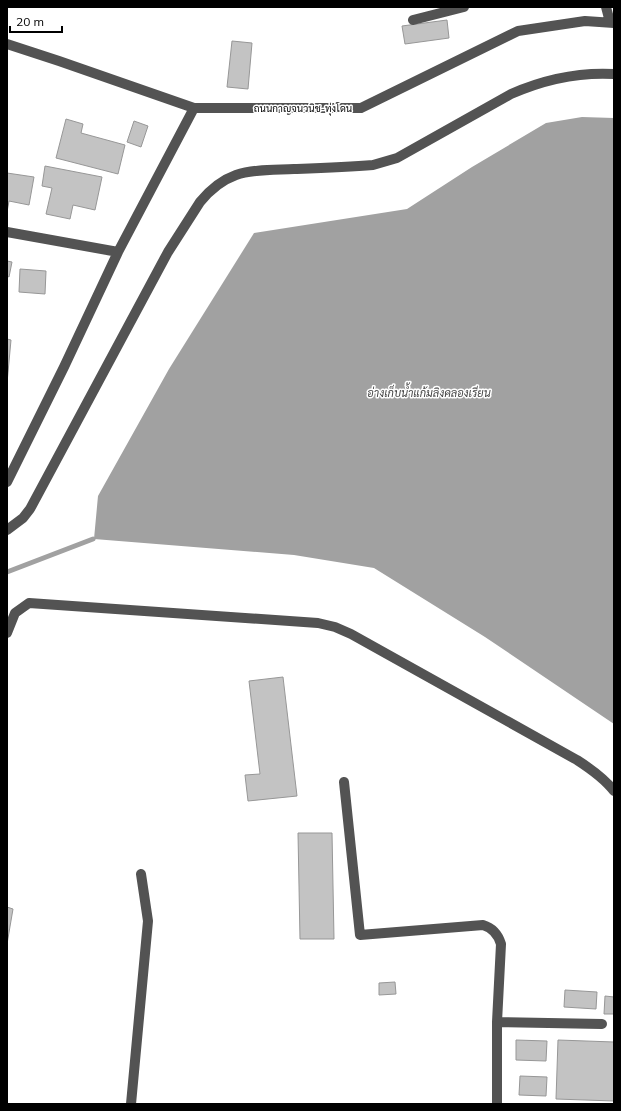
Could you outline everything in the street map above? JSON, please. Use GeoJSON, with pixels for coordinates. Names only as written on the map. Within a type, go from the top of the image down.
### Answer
{"type":"FeatureCollection","features":[{"type":"Feature","properties":{"kind":"street"},"geometry":{"type":"LineString","coordinates":[[412,20],[464,7]]}},
{"type":"Feature","properties":{"kind":"street"},"geometry":{"type":"LineString","coordinates":[[606,7],[612,22]]}},
{"type":"Feature","properties":{"kind":"street","name":"ถนนกาญจนวนิช-ทุ่งโดน"},"geometry":{"type":"LineString","coordinates":[[7,44],[194,108],[361,108],[518,31],[585,21],[612,22]]}},
{"type":"Feature","properties":{"kind":"street"},"geometry":{"type":"LineString","coordinates":[[7,530],[23,518],[36,500],[168,252],[200,202],[205,196],[224,181],[236,175],[251,172],[373,165],[386,162],[397,158],[512,94],[528,87],[545,81],[567,77],[595,73],[614,74]]}},
{"type":"Feature","properties":{"kind":"street"},"geometry":{"type":"LineString","coordinates":[[7,482],[64,368],[118,252],[194,108]]}},
{"type":"Feature","properties":{"kind":"street"},"geometry":{"type":"LineString","coordinates":[[7,232],[118,252]]}},
{"type":"Feature","properties":{"kind":"street"},"geometry":{"type":"LineString","coordinates":[[7,633],[15,613],[29,603],[318,623],[335,627],[351,634],[577,760],[595,772],[614,791]]}},
{"type":"Feature","properties":{"kind":"street"},"geometry":{"type":"LineString","coordinates":[[344,782],[360,936],[480,925],[489,927],[496,933],[501,944],[497,1022],[497,1104]]}},
{"type":"Feature","properties":{"kind":"street"},"geometry":{"type":"LineString","coordinates":[[131,1104],[148,921],[141,874]]}},
{"type":"Feature","properties":{"kind":"street"},"geometry":{"type":"LineString","coordinates":[[497,1022],[602,1024]]}},
{"type":"Feature","properties":{"kind":"water","name":"อ่างเก็บน้ำแก้มลิงคลองเรียน"},"geometry":{"type":"Polygon","coordinates":[[[582,117],[614,118],[614,724],[485,637],[374,568],[294,555],[94,539],[98,496],[169,369],[254,233],[407,209],[472,167],[546,123],[582,117]]]}},
{"type":"Feature","properties":{"kind":"building"},"geometry":{"type":"Polygon","coordinates":[[[447,20],[449,38],[405,44],[402,26],[447,20]]]}},
{"type":"Feature","properties":{"kind":"building"},"geometry":{"type":"Polygon","coordinates":[[[232,41],[252,43],[248,89],[227,87],[232,41]]]}},
{"type":"Feature","properties":{"kind":"building"},"geometry":{"type":"Polygon","coordinates":[[[66,119],[83,124],[81,133],[125,145],[118,174],[56,158],[66,119]]]}},
{"type":"Feature","properties":{"kind":"building"},"geometry":{"type":"Polygon","coordinates":[[[134,121],[148,126],[141,147],[127,142],[134,121]]]}},
{"type":"Feature","properties":{"kind":"building"},"geometry":{"type":"Polygon","coordinates":[[[45,166],[102,177],[95,210],[73,205],[70,219],[46,214],[52,188],[42,186],[45,166]]]}},
{"type":"Feature","properties":{"kind":"building"},"geometry":{"type":"Polygon","coordinates":[[[7,173],[34,177],[29,205],[9,201],[7,212],[7,173]]]}},
{"type":"Feature","properties":{"kind":"building"},"geometry":{"type":"Polygon","coordinates":[[[7,261],[12,262],[9,277],[7,276],[7,261]]]}},
{"type":"Feature","properties":{"kind":"building"},"geometry":{"type":"Polygon","coordinates":[[[20,269],[46,271],[45,294],[19,292],[20,269]]]}},
{"type":"Feature","properties":{"kind":"building"},"geometry":{"type":"Polygon","coordinates":[[[7,339],[11,340],[7,383],[7,339]]]}},
{"type":"Feature","properties":{"kind":"building"},"geometry":{"type":"Polygon","coordinates":[[[283,677],[297,796],[248,801],[245,775],[260,774],[249,681],[283,677]]]}},
{"type":"Feature","properties":{"kind":"building"},"geometry":{"type":"Polygon","coordinates":[[[298,833],[332,833],[334,939],[300,939],[298,833]]]}},
{"type":"Feature","properties":{"kind":"building"},"geometry":{"type":"Polygon","coordinates":[[[7,907],[13,909],[7,944],[7,907]]]}},
{"type":"Feature","properties":{"kind":"building"},"geometry":{"type":"Polygon","coordinates":[[[395,982],[396,994],[379,995],[379,983],[395,982]]]}},
{"type":"Feature","properties":{"kind":"building"},"geometry":{"type":"Polygon","coordinates":[[[565,990],[597,992],[596,1009],[564,1007],[565,990]]]}},
{"type":"Feature","properties":{"kind":"building"},"geometry":{"type":"Polygon","coordinates":[[[605,996],[614,997],[614,1014],[604,1014],[605,996]]]}},
{"type":"Feature","properties":{"kind":"building"},"geometry":{"type":"Polygon","coordinates":[[[516,1040],[547,1041],[546,1061],[516,1060],[516,1040]]]}},
{"type":"Feature","properties":{"kind":"building"},"geometry":{"type":"Polygon","coordinates":[[[558,1040],[614,1042],[614,1101],[556,1099],[558,1040]]]}},
{"type":"Feature","properties":{"kind":"building"},"geometry":{"type":"Polygon","coordinates":[[[520,1076],[547,1077],[546,1096],[519,1095],[520,1076]]]}},
{"type":"Feature","properties":{"kind":"waterway"},"geometry":{"type":"LineString","coordinates":[[7,572],[93,539]]}}]}
